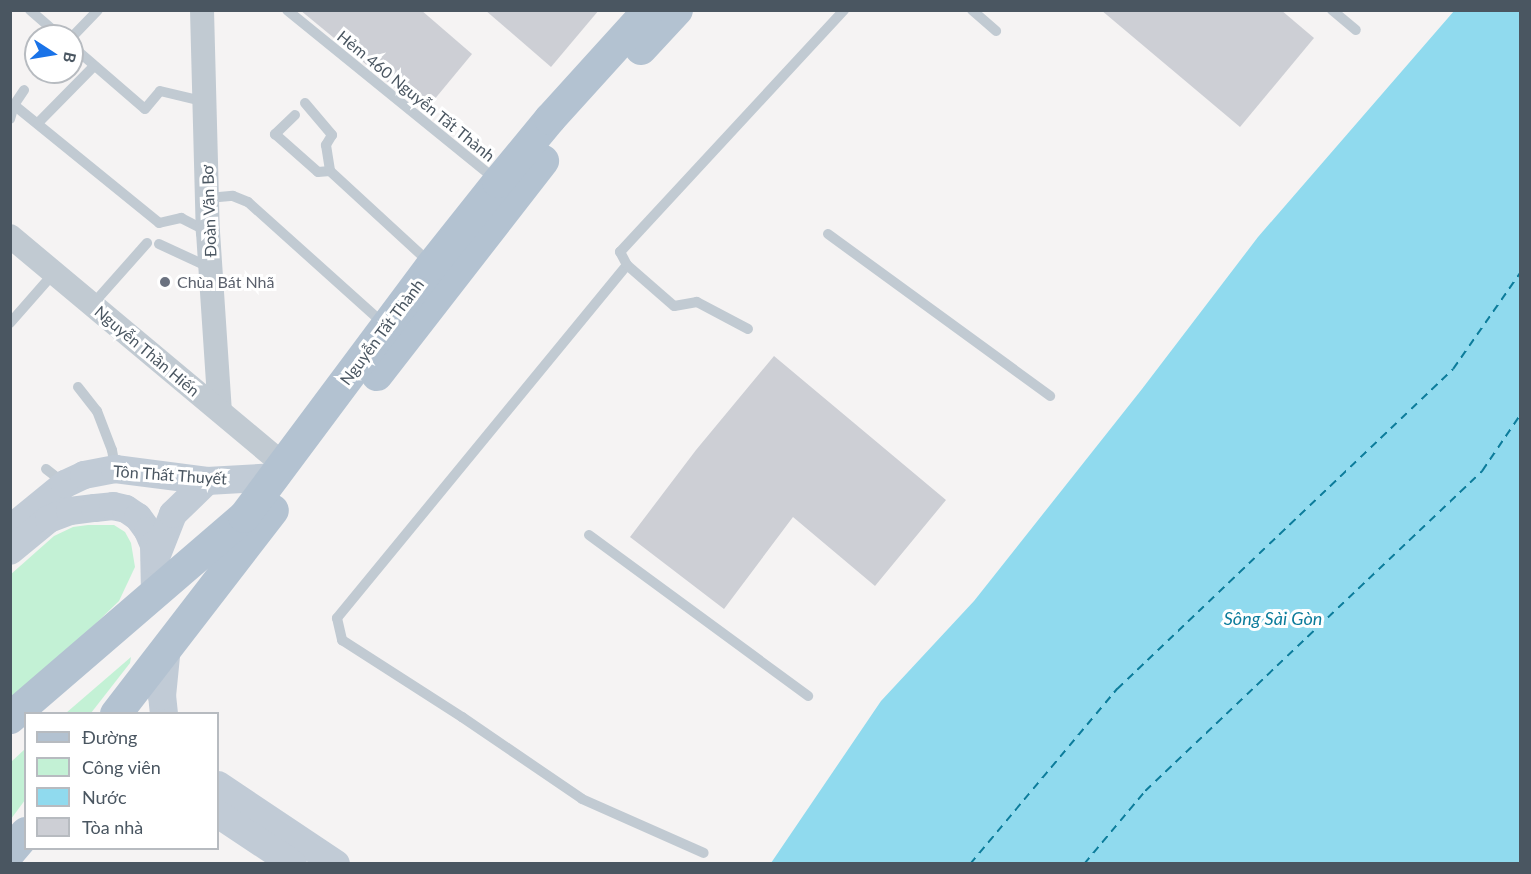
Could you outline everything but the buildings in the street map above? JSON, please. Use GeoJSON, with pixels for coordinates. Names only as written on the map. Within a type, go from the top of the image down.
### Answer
{"type":"FeatureCollection","features":[{"type":"Feature","properties":{"kind":"main road","name":"Nguyễn Tất Thành"},"geometry":{"type":"LineString","coordinates":[[106,645],[155,592],[244,517],[432,265],[498,182],[550,119],[649,10]]}},
{"type":"Feature","properties":{"kind":"main road","name":"Nguyễn Tất Thành"},"geometry":{"type":"LineString","coordinates":[[118,712],[562,136],[677,10]]}},
{"type":"Feature","properties":{"kind":"main road","name":"Tôn Thất Thuyết"},"geometry":{"type":"LineString","coordinates":[[10,529],[56,476],[84,475],[115,469],[207,481],[280,471]]}},
{"type":"Feature","properties":{"kind":"main road"},"geometry":{"type":"LineString","coordinates":[[155,561],[161,538],[173,514],[207,481]]}},
{"type":"Feature","properties":{"kind":"main road"},"geometry":{"type":"LineString","coordinates":[[10,551],[49,519],[70,511],[113,506],[126,509],[138,517],[148,531],[155,561],[155,592]]}},
{"type":"Feature","properties":{"kind":"main road","name":"Nguyễn Tất Thành"},"geometry":{"type":"LineString","coordinates":[[106,645],[245,546]]}},
{"type":"Feature","properties":{"kind":"main road"},"geometry":{"type":"LineString","coordinates":[[42,712],[106,645]]}},
{"type":"Feature","properties":{"kind":"main road"},"geometry":{"type":"LineString","coordinates":[[10,718],[106,645]]}},
{"type":"Feature","properties":{"kind":"main road"},"geometry":{"type":"LineString","coordinates":[[164,712],[162,696],[167,646]]}},
{"type":"Feature","properties":{"kind":"main road"},"geometry":{"type":"LineString","coordinates":[[10,740],[24,729]]}},
{"type":"Feature","properties":{"kind":"main road"},"geometry":{"type":"LineString","coordinates":[[219,786],[336,864]]}},
{"type":"Feature","properties":{"kind":"main road"},"geometry":{"type":"LineString","coordinates":[[219,815],[293,864]]}},
{"type":"Feature","properties":{"kind":"main road"},"geometry":{"type":"LineString","coordinates":[[10,852],[24,835]]}},
{"type":"Feature","properties":{"kind":"street","name":"Đoàn Văn Bơ"},"geometry":{"type":"LineString","coordinates":[[202,10],[208,232],[220,411]]}},
{"type":"Feature","properties":{"kind":"street","name":"Nguyễn Thần Hiến"},"geometry":{"type":"LineString","coordinates":[[10,236],[220,411],[280,471]]}},
{"type":"Feature","properties":{"kind":"lane"},"geometry":{"type":"LineString","coordinates":[[30,10],[46,24]]}},
{"type":"Feature","properties":{"kind":"lane"},"geometry":{"type":"LineString","coordinates":[[84,25],[98,10]]}},
{"type":"Feature","properties":{"kind":"lane","name":"Hẻm 460 Nguyễn Tất Thành"},"geometry":{"type":"LineString","coordinates":[[287,10],[498,182]]}},
{"type":"Feature","properties":{"kind":"lane"},"geometry":{"type":"LineString","coordinates":[[748,329],[697,302],[674,306],[627,265],[620,252],[844,10]]}},
{"type":"Feature","properties":{"kind":"lane"},"geometry":{"type":"LineString","coordinates":[[972,10],[996,31]]}},
{"type":"Feature","properties":{"kind":"lane"},"geometry":{"type":"LineString","coordinates":[[1332,10],[1356,30]]}},
{"type":"Feature","properties":{"kind":"lane"},"geometry":{"type":"LineString","coordinates":[[84,57],[145,109],[160,91],[206,102]]}},
{"type":"Feature","properties":{"kind":"lane"},"geometry":{"type":"LineString","coordinates":[[38,123],[94,66]]}},
{"type":"Feature","properties":{"kind":"lane"},"geometry":{"type":"LineString","coordinates":[[10,119],[14,105],[24,90]]}},
{"type":"Feature","properties":{"kind":"lane"},"geometry":{"type":"LineString","coordinates":[[305,103],[332,135],[326,145],[330,171],[432,265]]}},
{"type":"Feature","properties":{"kind":"lane"},"geometry":{"type":"LineString","coordinates":[[14,105],[159,223],[181,218],[208,232]]}},
{"type":"Feature","properties":{"kind":"lane"},"geometry":{"type":"LineString","coordinates":[[295,115],[275,134],[318,172],[330,171]]}},
{"type":"Feature","properties":{"kind":"lane"},"geometry":{"type":"LineString","coordinates":[[208,198],[233,196],[248,202],[387,326]]}},
{"type":"Feature","properties":{"kind":"lane"},"geometry":{"type":"LineString","coordinates":[[828,234],[1050,396]]}},
{"type":"Feature","properties":{"kind":"lane"},"geometry":{"type":"LineString","coordinates":[[92,305],[153,244],[211,268]]}},
{"type":"Feature","properties":{"kind":"lane"},"geometry":{"type":"LineString","coordinates":[[627,265],[337,618],[342,640],[462,717],[582,799],[704,853]]}},
{"type":"Feature","properties":{"kind":"lane"},"geometry":{"type":"LineString","coordinates":[[10,323],[54,272]]}},
{"type":"Feature","properties":{"kind":"lane"},"geometry":{"type":"LineString","coordinates":[[78,387],[97,411],[112,450],[115,469]]}},
{"type":"Feature","properties":{"kind":"lane"},"geometry":{"type":"LineString","coordinates":[[590,535],[808,696]]}},
{"type":"Feature","properties":{"kind":"green space"},"geometry":{"type":"Polygon","coordinates":[[[114,525],[125,532],[131,543],[135,567],[119,601],[10,707],[10,575],[54,536],[73,527],[114,525]]]}},
{"type":"Feature","properties":{"kind":"green space"},"geometry":{"type":"Polygon","coordinates":[[[131,657],[130,663],[92,712],[67,712],[131,657]]]}},
{"type":"Feature","properties":{"kind":"green space"},"geometry":{"type":"Polygon","coordinates":[[[24,750],[24,801],[11,819],[11,762],[24,750]]]}},
{"type":"Feature","properties":{"kind":"water","name":"Sông Sài Gòn"},"geometry":{"type":"Polygon","coordinates":[[[1454,11],[1520,11],[1520,863],[771,863],[881,701],[974,601],[1142,389],[1258,237],[1454,11]]]}},
{"type":"Feature","properties":{"kind":"ferry route"},"geometry":{"type":"LineString","coordinates":[[970,864],[1117,689],[1453,369],[1520,273]]}},
{"type":"Feature","properties":{"kind":"ferry route"},"geometry":{"type":"LineString","coordinates":[[1084,864],[1145,791],[1482,471],[1520,415]]}},
{"type":"Feature","properties":{"kind":"place","name":"Chùa Bát Nhã"},"geometry":{"type":"Point","coordinates":[165,282]}}]}
